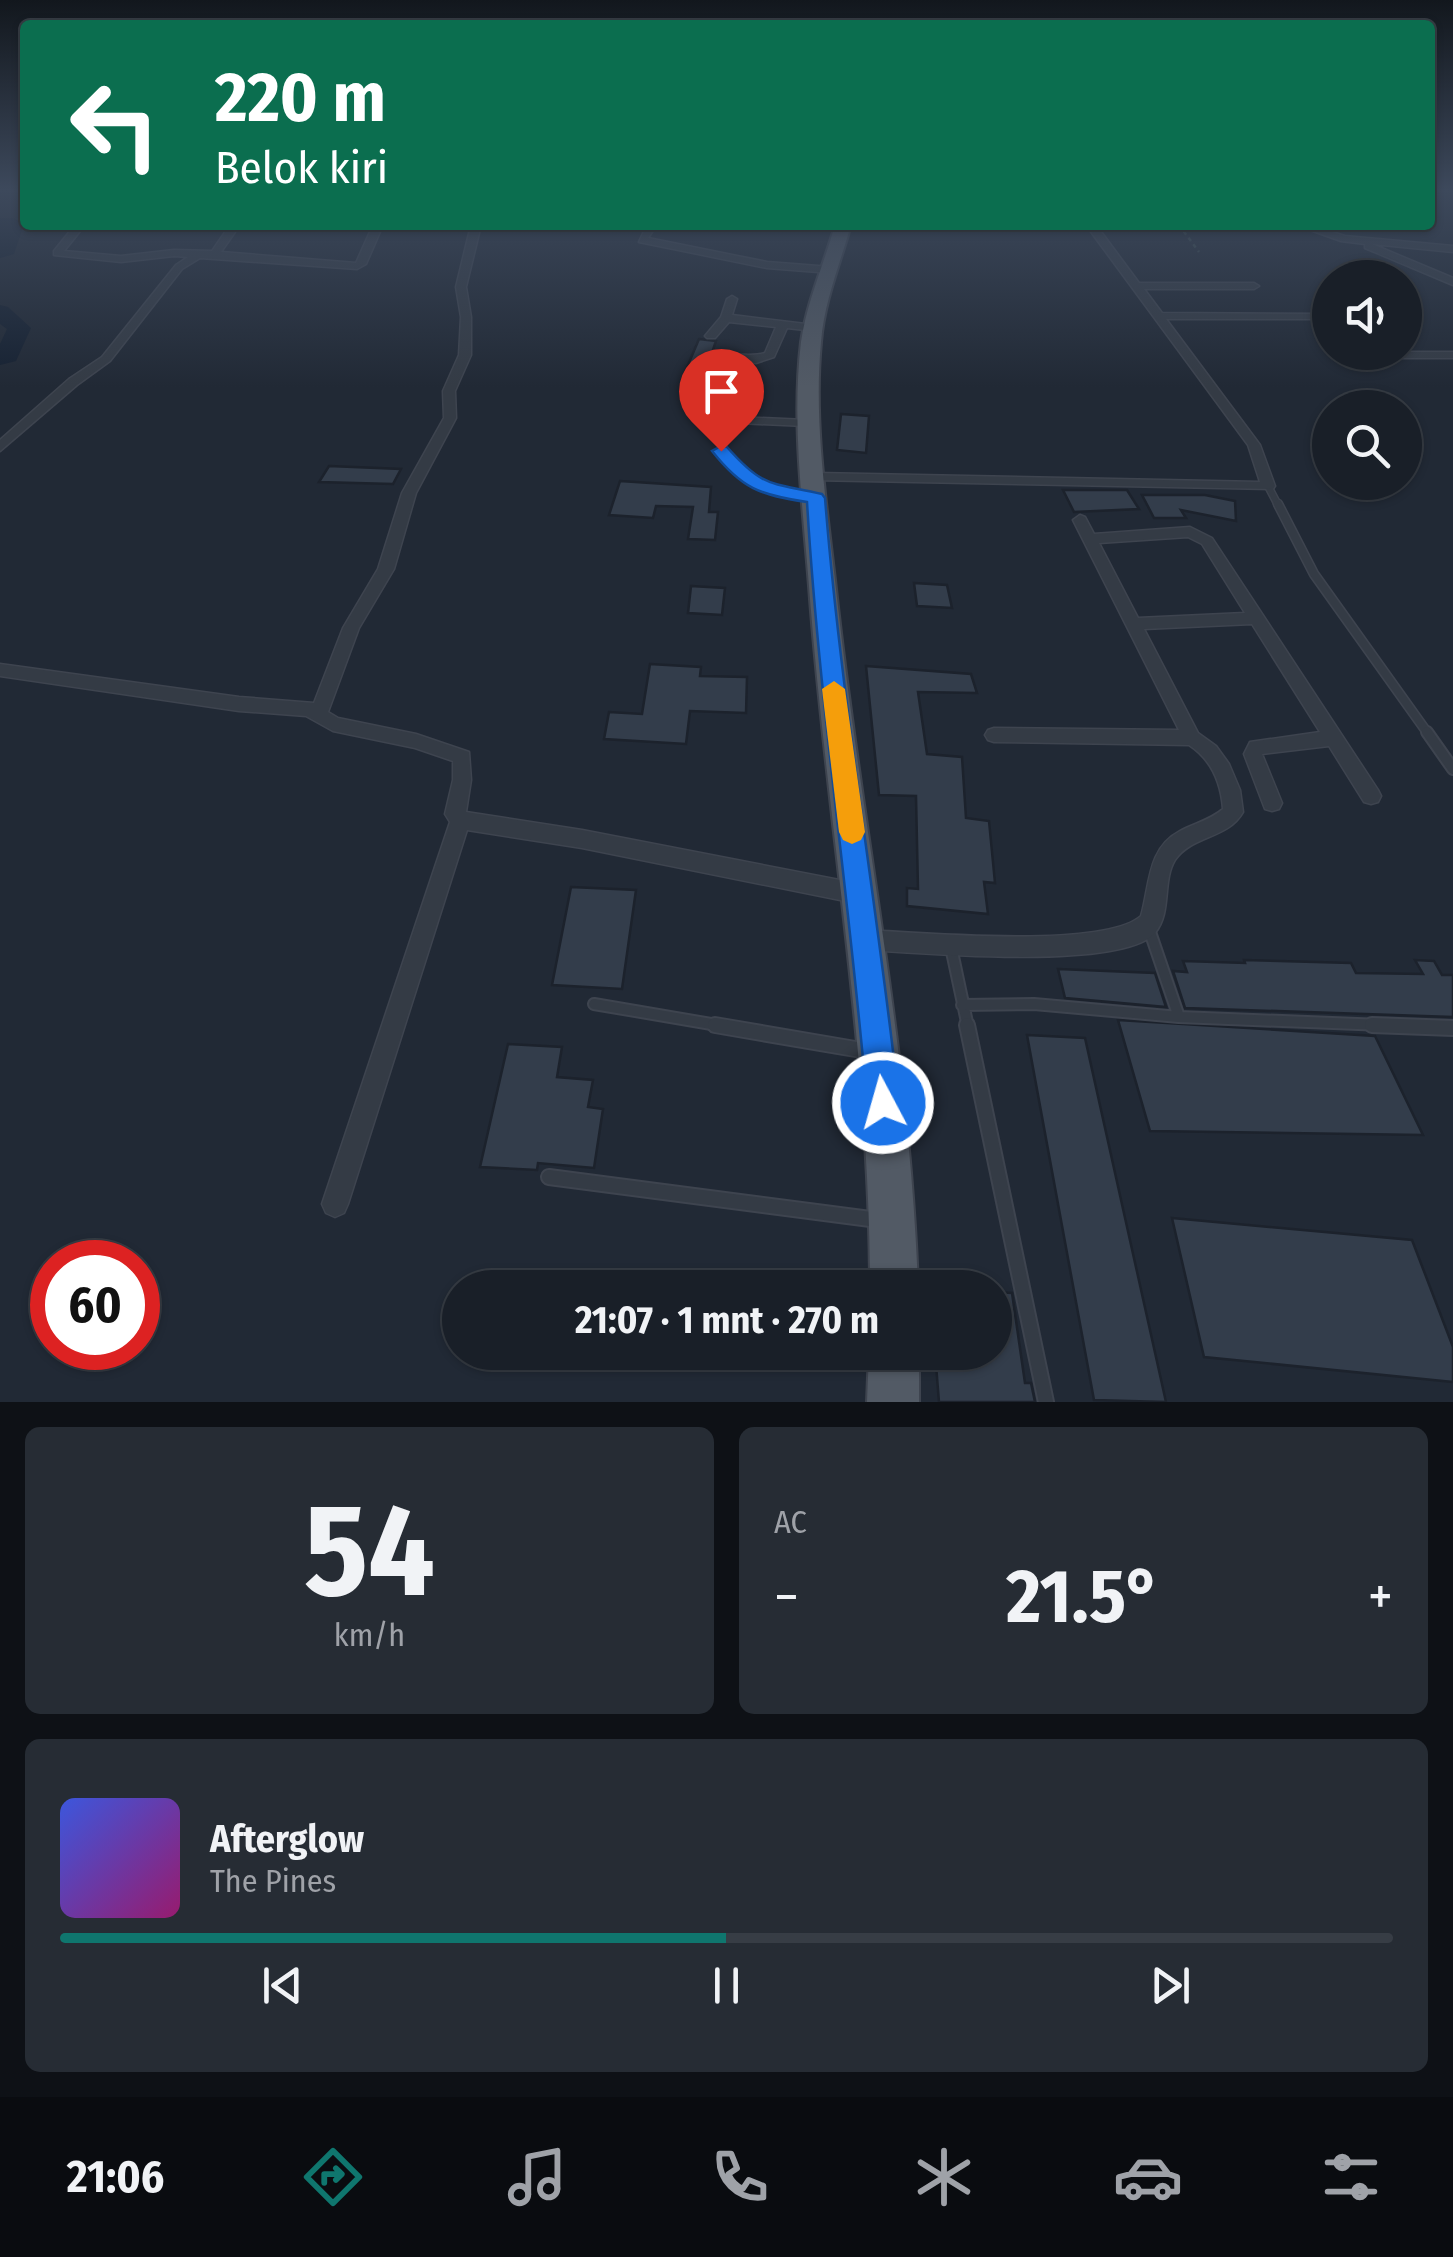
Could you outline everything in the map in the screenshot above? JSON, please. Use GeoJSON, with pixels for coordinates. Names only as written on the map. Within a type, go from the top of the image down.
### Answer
{"type":"FeatureCollection","features":[{"type":"Feature","properties":{"kind":"main road"},"geometry":{"type":"LineString","coordinates":[[835,256],[799,326],[816,488],[824,620],[867,940],[895,1222],[894,1270]]}},
{"type":"Feature","properties":{"kind":"main road"},"geometry":{"type":"LineString","coordinates":[[894,1370],[894,1402]]}},
{"type":"Feature","properties":{"kind":"street"},"geometry":{"type":"LineString","coordinates":[[89,256],[122,260],[149,256]]}},
{"type":"Feature","properties":{"kind":"street"},"geometry":{"type":"LineString","coordinates":[[0,447],[73,382],[106,359],[169,278],[196,256]]}},
{"type":"Feature","properties":{"kind":"street"},"geometry":{"type":"LineString","coordinates":[[244,256],[356,266],[364,256]]}},
{"type":"Feature","properties":{"kind":"street"},"geometry":{"type":"LineString","coordinates":[[318,712],[351,628],[386,569],[409,493],[450,418],[451,386],[465,355],[466,317],[461,287],[468,256]]}},
{"type":"Feature","properties":{"kind":"street"},"geometry":{"type":"LineString","coordinates":[[728,256],[831,270]]}},
{"type":"Feature","properties":{"kind":"street"},"geometry":{"type":"LineString","coordinates":[[816,488],[1268,486],[1254,445],[1114,256]]}},
{"type":"Feature","properties":{"kind":"street"},"geometry":{"type":"LineString","coordinates":[[1393,256],[1453,282]]}},
{"type":"Feature","properties":{"kind":"street"},"geometry":{"type":"LineString","coordinates":[[1135,286],[1254,286]]}},
{"type":"Feature","properties":{"kind":"street"},"geometry":{"type":"LineString","coordinates":[[711,336],[726,318],[732,298]]}},
{"type":"Feature","properties":{"kind":"street"},"geometry":{"type":"LineString","coordinates":[[1158,316],[1312,316]]}},
{"type":"Feature","properties":{"kind":"street"},"geometry":{"type":"LineString","coordinates":[[726,318],[799,326]]}},
{"type":"Feature","properties":{"kind":"street"},"geometry":{"type":"LineString","coordinates":[[732,358],[756,360],[770,356],[799,326]]}},
{"type":"Feature","properties":{"kind":"street"},"geometry":{"type":"LineString","coordinates":[[1422,354],[1453,354]]}},
{"type":"Feature","properties":{"kind":"street"},"geometry":{"type":"LineString","coordinates":[[1080,520],[1192,738]]}},
{"type":"Feature","properties":{"kind":"street"},"geometry":{"type":"LineString","coordinates":[[1090,539],[1190,532],[1207,541],[1371,796]]}},
{"type":"Feature","properties":{"kind":"street"},"geometry":{"type":"LineString","coordinates":[[1133,624],[1256,618]]}},
{"type":"Feature","properties":{"kind":"street"},"geometry":{"type":"LineString","coordinates":[[0,670],[318,712],[333,724],[458,752],[463,764],[455,814],[460,820],[582,839],[860,894]]}},
{"type":"Feature","properties":{"kind":"street"},"geometry":{"type":"LineString","coordinates":[[867,940],[950,945],[1113,941],[1138,934],[1148,926],[1167,853],[1185,837],[1226,822],[1234,812],[1232,789],[1222,771],[1202,743],[1192,738],[994,735]]}},
{"type":"Feature","properties":{"kind":"street"},"geometry":{"type":"LineString","coordinates":[[1272,803],[1253,754],[1256,747],[1335,738]]}},
{"type":"Feature","properties":{"kind":"street"},"geometry":{"type":"LineString","coordinates":[[334,1204],[460,820]]}},
{"type":"Feature","properties":{"kind":"lane"},"geometry":{"type":"LineString","coordinates":[[810,423],[738,420],[728,428],[721,451],[747,481],[775,492],[816,488]]}},
{"type":"Feature","properties":{"kind":"lane"},"geometry":{"type":"LineString","coordinates":[[1268,486],[1314,574],[1453,768]]}},
{"type":"Feature","properties":{"kind":"lane"},"geometry":{"type":"LineString","coordinates":[[1148,926],[1178,1017]]}},
{"type":"Feature","properties":{"kind":"lane"},"geometry":{"type":"LineString","coordinates":[[950,945],[1046,1402]]}},
{"type":"Feature","properties":{"kind":"lane"},"geometry":{"type":"LineString","coordinates":[[594,1004],[878,1052]]}},
{"type":"Feature","properties":{"kind":"lane"},"geometry":{"type":"LineString","coordinates":[[962,1005],[1034,1004],[1178,1017],[1453,1028]]}},
{"type":"Feature","properties":{"kind":"lane"},"geometry":{"type":"LineString","coordinates":[[549,1177],[895,1222]]}},
{"type":"Feature","properties":{"kind":"building"},"geometry":{"type":"Polygon","coordinates":[[[699,339],[716,341],[705,374],[685,372],[699,339]]]}},
{"type":"Feature","properties":{"kind":"building"},"geometry":{"type":"Polygon","coordinates":[[[841,414],[869,416],[866,453],[837,450],[841,414]]]}},
{"type":"Feature","properties":{"kind":"building"},"geometry":{"type":"Polygon","coordinates":[[[329,466],[401,469],[393,484],[319,482],[329,466]]]}},
{"type":"Feature","properties":{"kind":"building"},"geometry":{"type":"Polygon","coordinates":[[[620,481],[711,487],[709,512],[718,512],[715,540],[688,539],[693,507],[656,506],[653,518],[609,515],[620,481]]]}},
{"type":"Feature","properties":{"kind":"building"},"geometry":{"type":"Polygon","coordinates":[[[1063,490],[1127,490],[1139,509],[1074,512],[1063,490]]]}},
{"type":"Feature","properties":{"kind":"building"},"geometry":{"type":"Polygon","coordinates":[[[1142,495],[1205,495],[1235,501],[1236,521],[1181,510],[1186,518],[1154,518],[1142,495]]]}},
{"type":"Feature","properties":{"kind":"building"},"geometry":{"type":"Polygon","coordinates":[[[914,583],[947,585],[952,608],[917,606],[914,583]]]}},
{"type":"Feature","properties":{"kind":"building"},"geometry":{"type":"Polygon","coordinates":[[[691,586],[725,588],[722,615],[688,613],[691,586]]]}},
{"type":"Feature","properties":{"kind":"building"},"geometry":{"type":"Polygon","coordinates":[[[650,664],[701,667],[700,676],[747,677],[746,713],[690,711],[686,744],[604,739],[609,712],[642,714],[650,664]]]}},
{"type":"Feature","properties":{"kind":"building"},"geometry":{"type":"Polygon","coordinates":[[[866,666],[971,674],[977,693],[918,692],[927,754],[962,757],[966,818],[989,821],[995,883],[984,882],[988,914],[907,906],[907,888],[918,889],[916,796],[879,795],[866,666]]]}},
{"type":"Feature","properties":{"kind":"building"},"geometry":{"type":"Polygon","coordinates":[[[571,887],[636,890],[622,989],[552,985],[571,887]]]}},
{"type":"Feature","properties":{"kind":"building"},"geometry":{"type":"Polygon","coordinates":[[[1244,960],[1351,963],[1356,973],[1423,974],[1415,960],[1434,961],[1442,975],[1453,975],[1453,1017],[1185,1008],[1173,971],[1187,972],[1183,961],[1245,963],[1244,960]]]}},
{"type":"Feature","properties":{"kind":"building"},"geometry":{"type":"Polygon","coordinates":[[[1058,969],[1155,973],[1166,1007],[1065,998],[1058,969]]]}},
{"type":"Feature","properties":{"kind":"building"},"geometry":{"type":"Polygon","coordinates":[[[1118,1020],[1375,1036],[1423,1135],[1150,1131],[1118,1020]]]}},
{"type":"Feature","properties":{"kind":"building"},"geometry":{"type":"Polygon","coordinates":[[[1027,1035],[1085,1038],[1166,1402],[1094,1400],[1027,1035]]]}},
{"type":"Feature","properties":{"kind":"building"},"geometry":{"type":"Polygon","coordinates":[[[508,1044],[562,1047],[557,1077],[593,1080],[588,1107],[603,1109],[594,1168],[538,1163],[537,1170],[480,1167],[508,1044]]]}},
{"type":"Feature","properties":{"kind":"building"},"geometry":{"type":"Polygon","coordinates":[[[1172,1218],[1412,1240],[1453,1347],[1453,1382],[1204,1357],[1172,1218]]]}},
{"type":"Feature","properties":{"kind":"building"},"geometry":{"type":"Polygon","coordinates":[[[1012,1293],[1025,1383],[1031,1383],[1035,1402],[939,1402],[936,1370],[1012,1370],[1012,1293]]]}},
{"type":"Feature","properties":{"kind":"waterway"},"geometry":{"type":"LineString","coordinates":[[0,312],[19,328],[7,356],[0,358]]}},
{"type":"Feature","properties":{"kind":"slow traffic"},"geometry":{"type":"LineString","coordinates":[[834,689],[852,832]]}},
{"type":"Feature","properties":{"kind":"route"},"geometry":{"type":"LineString","coordinates":[[721,451],[747,481],[775,492],[816,498],[824,620],[867,940],[883,1103]]}}]}
